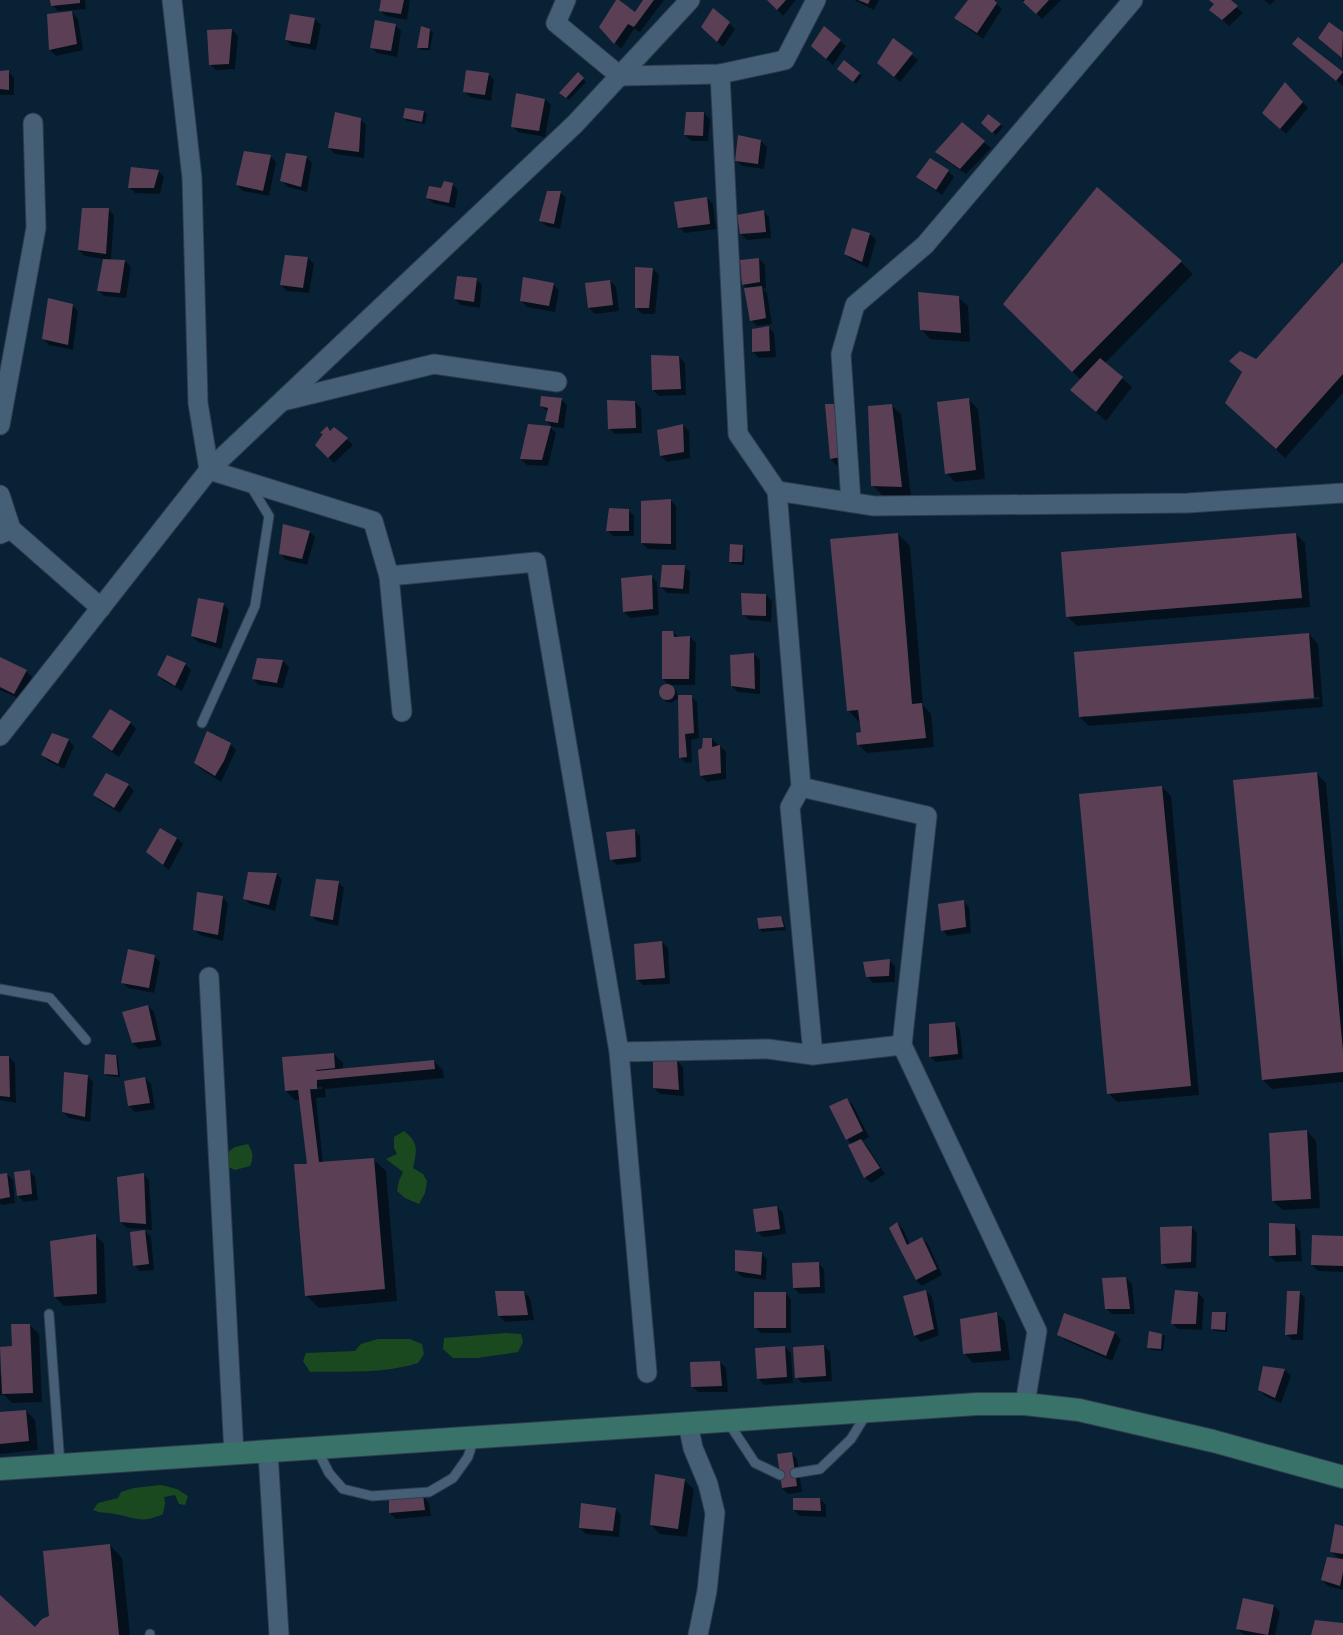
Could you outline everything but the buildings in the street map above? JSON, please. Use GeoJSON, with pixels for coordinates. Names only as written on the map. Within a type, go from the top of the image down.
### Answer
{"type":"FeatureCollection","features":[{"type":"Feature","properties":{"kind":"street"},"geometry":{"type":"LineString","coordinates":[[172,0],[192,178],[198,403],[209,470]]}},
{"type":"Feature","properties":{"kind":"street"},"geometry":{"type":"LineString","coordinates":[[566,0],[556,23],[620,76],[720,74],[785,60],[816,0]]}},
{"type":"Feature","properties":{"kind":"street"},"geometry":{"type":"LineString","coordinates":[[0,736],[209,470],[575,124],[690,0]]}},
{"type":"Feature","properties":{"kind":"street"},"geometry":{"type":"LineString","coordinates":[[851,502],[841,354],[855,305],[925,245],[1134,0]]}},
{"type":"Feature","properties":{"kind":"street"},"geometry":{"type":"LineString","coordinates":[[720,74],[738,434],[777,492],[801,787],[790,807],[813,1055]]}},
{"type":"Feature","properties":{"kind":"street"},"geometry":{"type":"LineString","coordinates":[[0,425],[36,228],[33,123]]}},
{"type":"Feature","properties":{"kind":"street"},"geometry":{"type":"LineString","coordinates":[[282,402],[434,364],[557,382]]}},
{"type":"Feature","properties":{"kind":"street"},"geometry":{"type":"LineString","coordinates":[[209,470],[373,521],[389,576],[402,712]]}},
{"type":"Feature","properties":{"kind":"street"},"geometry":{"type":"LineString","coordinates":[[777,492],[874,506],[1188,503],[1343,493]]}},
{"type":"Feature","properties":{"kind":"street"},"geometry":{"type":"LineString","coordinates":[[0,495],[6,531],[101,608]]}},
{"type":"Feature","properties":{"kind":"street"},"geometry":{"type":"LineString","coordinates":[[389,576],[536,562],[619,1052],[647,1373]]}},
{"type":"Feature","properties":{"kind":"street"},"geometry":{"type":"LineString","coordinates":[[801,787],[927,816],[902,1045],[1037,1331],[1025,1404]]}},
{"type":"Feature","properties":{"kind":"street"},"geometry":{"type":"LineString","coordinates":[[209,977],[234,1454]]}},
{"type":"Feature","properties":{"kind":"street"},"geometry":{"type":"LineString","coordinates":[[619,1052],[768,1049],[813,1055],[902,1045]]}},
{"type":"Feature","properties":{"kind":"street"},"geometry":{"type":"LineString","coordinates":[[0,1469],[977,1404],[1025,1404],[1079,1410],[1213,1441],[1343,1477]]}},
{"type":"Feature","properties":{"kind":"street"},"geometry":{"type":"LineString","coordinates":[[688,1424],[693,1448],[708,1484],[716,1513],[707,1591],[698,1635]]}},
{"type":"Feature","properties":{"kind":"street"},"geometry":{"type":"LineString","coordinates":[[268,1452],[280,1635]]}},
{"type":"Feature","properties":{"kind":"lane"},"geometry":{"type":"LineString","coordinates":[[202,723],[255,606],[269,516],[248,483],[209,470]]}},
{"type":"Feature","properties":{"kind":"lane"},"geometry":{"type":"LineString","coordinates":[[0,989],[50,998],[86,1040]]}},
{"type":"Feature","properties":{"kind":"lane"},"geometry":{"type":"LineString","coordinates":[[49,1314],[60,1465]]}},
{"type":"Feature","properties":{"kind":"lane"},"geometry":{"type":"LineString","coordinates":[[795,1473],[820,1469],[851,1439],[868,1411]]}},
{"type":"Feature","properties":{"kind":"lane"},"geometry":{"type":"LineString","coordinates":[[727,1421],[755,1463],[780,1476]]}},
{"type":"Feature","properties":{"kind":"lane"},"geometry":{"type":"LineString","coordinates":[[317,1448],[329,1473],[343,1489],[372,1496],[429,1492],[453,1478],[468,1457],[474,1438]]}},
{"type":"Feature","properties":{"kind":"green space"},"geometry":{"type":"Polygon","coordinates":[[[404,1131],[412,1139],[416,1147],[413,1168],[423,1174],[427,1181],[425,1193],[419,1204],[405,1198],[397,1191],[403,1172],[386,1159],[397,1154],[394,1148],[394,1137],[404,1131]]]}},
{"type":"Feature","properties":{"kind":"green space"},"geometry":{"type":"Polygon","coordinates":[[[248,1144],[252,1155],[250,1166],[235,1170],[228,1167],[228,1152],[235,1147],[248,1144]]]}},
{"type":"Feature","properties":{"kind":"green space"},"geometry":{"type":"Polygon","coordinates":[[[506,1333],[521,1334],[523,1342],[518,1352],[477,1358],[453,1358],[443,1349],[444,1338],[506,1333]]]}},
{"type":"Feature","properties":{"kind":"green space"},"geometry":{"type":"Polygon","coordinates":[[[378,1339],[410,1339],[422,1344],[424,1354],[418,1363],[405,1367],[364,1371],[310,1372],[303,1361],[306,1353],[355,1351],[361,1344],[378,1339]]]}},
{"type":"Feature","properties":{"kind":"green space"},"geometry":{"type":"Polygon","coordinates":[[[161,1485],[177,1489],[188,1496],[185,1505],[179,1504],[175,1495],[164,1497],[165,1503],[163,1514],[149,1519],[139,1519],[93,1510],[98,1503],[118,1498],[121,1492],[134,1488],[161,1485]]]}}]}
